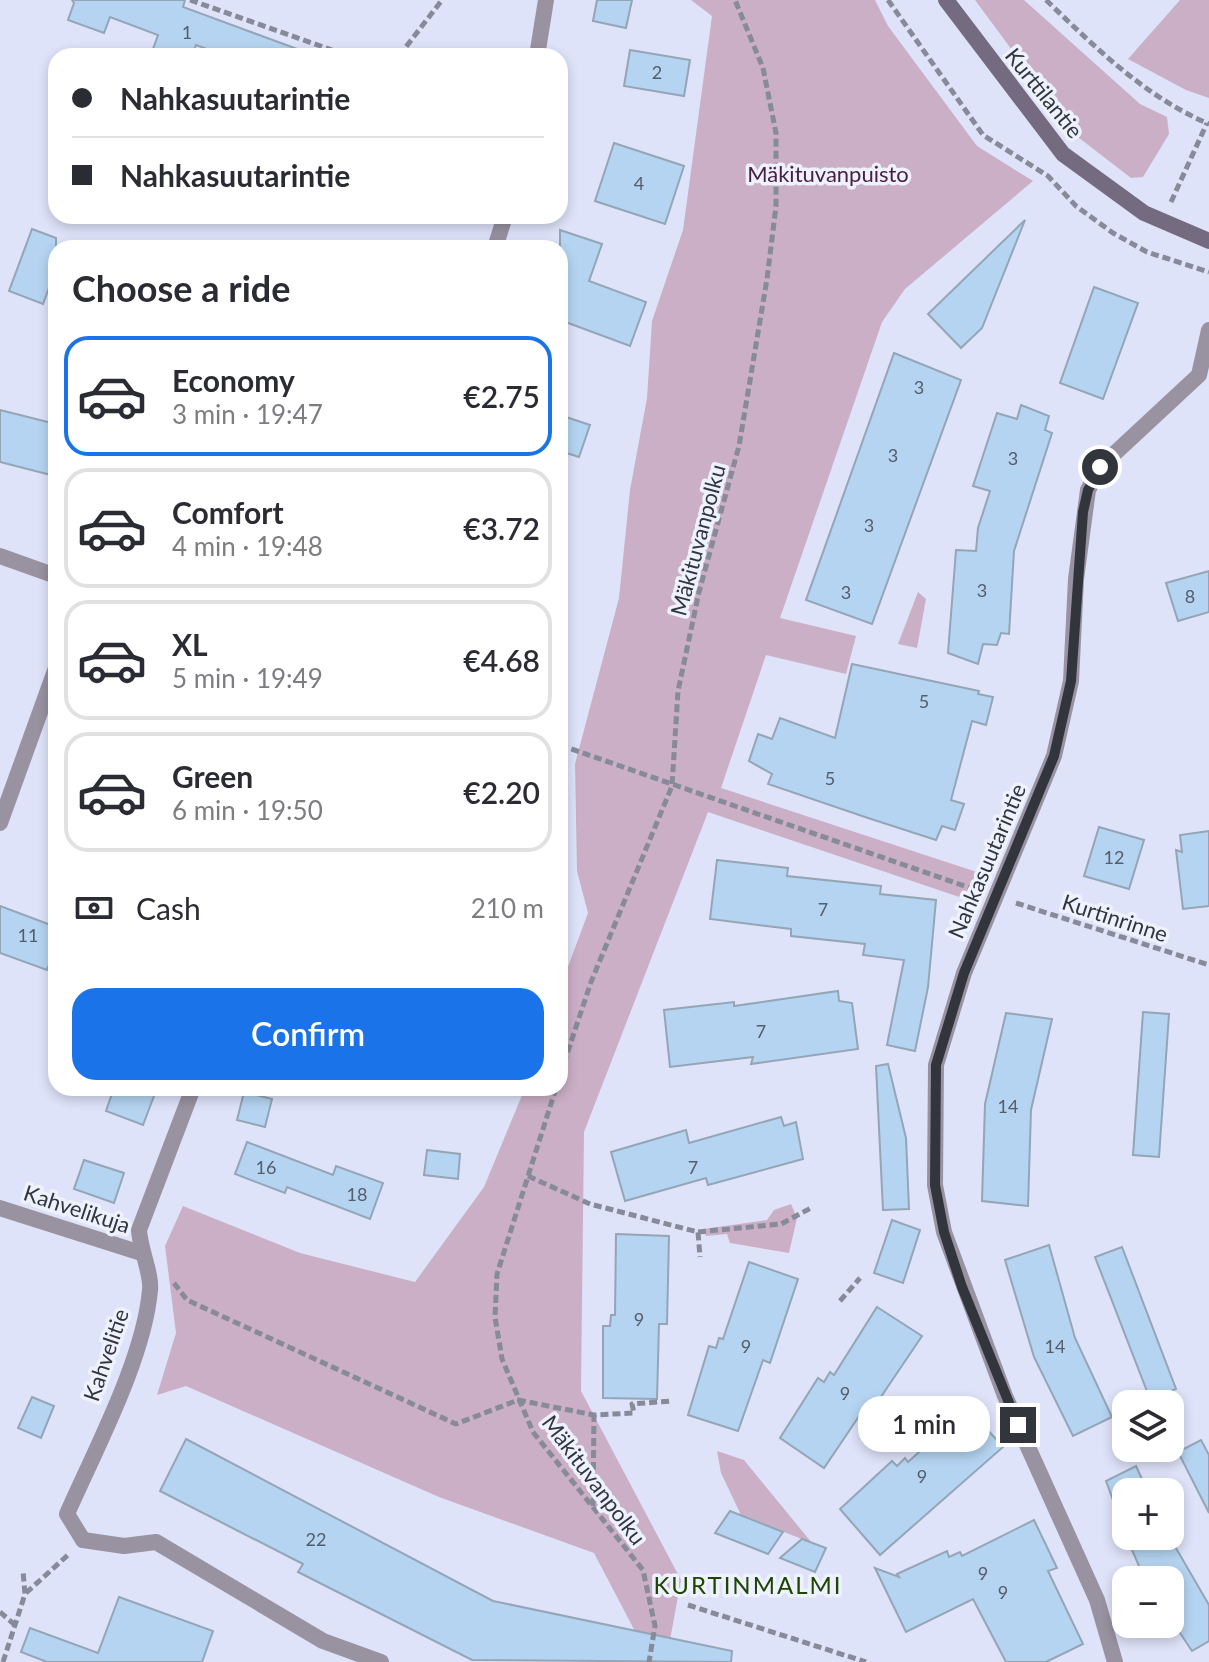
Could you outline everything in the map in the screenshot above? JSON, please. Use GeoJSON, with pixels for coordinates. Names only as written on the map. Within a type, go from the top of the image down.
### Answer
{"type":"FeatureCollection","features":[{"type":"Feature","properties":{"kind":"street"},"geometry":{"type":"LineString","coordinates":[[538,48],[546,0]]}},
{"type":"Feature","properties":{"kind":"street","name":"Kurttilantie"},"geometry":{"type":"LineString","coordinates":[[946,0],[1063,154],[1144,213],[1209,241]]}},
{"type":"Feature","properties":{"kind":"street","name":"Nahkasuutarintie"},"geometry":{"type":"LineString","coordinates":[[1115,1662],[1097,1600],[1005,1396],[944,1232],[935,1185],[936,1065],[964,973],[1054,756],[1071,681],[1076,579],[1088,490],[1100,467],[1199,375],[1209,330]]}},
{"type":"Feature","properties":{"kind":"street"},"geometry":{"type":"LineString","coordinates":[[0,556],[48,573]]}},
{"type":"Feature","properties":{"kind":"street"},"geometry":{"type":"LineString","coordinates":[[0,823],[48,690]]}},
{"type":"Feature","properties":{"kind":"street","name":"Kahvelitie"},"geometry":{"type":"LineString","coordinates":[[83,1540],[67,1514],[136,1351],[151,1287],[141,1253],[139,1230],[190,1096]]}},
{"type":"Feature","properties":{"kind":"street","name":"Kahvelikuja"},"geometry":{"type":"LineString","coordinates":[[0,1208],[141,1253]]}},
{"type":"Feature","properties":{"kind":"street"},"geometry":{"type":"LineString","coordinates":[[83,1540],[124,1546],[156,1542],[323,1641],[381,1662]]}},
{"type":"Feature","properties":{"kind":"path"},"geometry":{"type":"LineString","coordinates":[[190,0],[326,48]]}},
{"type":"Feature","properties":{"kind":"path"},"geometry":{"type":"LineString","coordinates":[[405,48],[442,0]]}},
{"type":"Feature","properties":{"kind":"path","name":"Mäkituvanpolku"},"geometry":{"type":"LineString","coordinates":[[568,1051],[591,982],[672,786],[678,691],[699,592],[739,446],[776,206],[776,133],[763,68],[735,0]]}},
{"type":"Feature","properties":{"kind":"path"},"geometry":{"type":"LineString","coordinates":[[888,0],[983,135],[1048,176],[1076,206],[1113,233],[1147,252],[1209,272]]}},
{"type":"Feature","properties":{"kind":"path"},"geometry":{"type":"LineString","coordinates":[[1046,0],[1107,60],[1163,101],[1208,123],[1172,199]]}},
{"type":"Feature","properties":{"kind":"path"},"geometry":{"type":"LineString","coordinates":[[568,748],[983,892]]}},
{"type":"Feature","properties":{"kind":"path","name":"Kurtinrinne"},"geometry":{"type":"LineString","coordinates":[[1007,913],[1011,902],[1209,965]]}},
{"type":"Feature","properties":{"kind":"path","name":"Mäkituvanpolku"},"geometry":{"type":"LineString","coordinates":[[553,1096],[497,1274],[495,1303],[502,1359],[533,1432],[643,1570],[655,1626],[649,1662]]}},
{"type":"Feature","properties":{"kind":"path"},"geometry":{"type":"LineString","coordinates":[[528,1176],[590,1204],[698,1232],[781,1224],[811,1208]]}},
{"type":"Feature","properties":{"kind":"path"},"geometry":{"type":"LineString","coordinates":[[698,1232],[700,1257]]}},
{"type":"Feature","properties":{"kind":"path"},"geometry":{"type":"LineString","coordinates":[[168,1274],[187,1300],[456,1424],[518,1400],[594,1415],[634,1413],[632,1404],[671,1401]]}},
{"type":"Feature","properties":{"kind":"path"},"geometry":{"type":"LineString","coordinates":[[840,1301],[860,1278]]}},
{"type":"Feature","properties":{"kind":"path"},"geometry":{"type":"LineString","coordinates":[[593,1507],[594,1415]]}},
{"type":"Feature","properties":{"kind":"path"},"geometry":{"type":"LineString","coordinates":[[25,1594],[83,1540]]}},
{"type":"Feature","properties":{"kind":"path"},"geometry":{"type":"LineString","coordinates":[[3,1662],[25,1594],[23,1571]]}},
{"type":"Feature","properties":{"kind":"path"},"geometry":{"type":"LineString","coordinates":[[688,1605],[848,1659],[866,1662]]}},
{"type":"Feature","properties":{"kind":"path"},"geometry":{"type":"LineString","coordinates":[[0,1612],[15,1625]]}},
{"type":"Feature","properties":{"kind":"green space","name":"Mäkituvanpuisto"},"geometry":{"type":"Polygon","coordinates":[[[691,0],[875,0],[888,26],[977,146],[1033,181],[905,289],[882,322],[780,618],[856,636],[846,674],[766,655],[721,788],[992,877],[977,903],[708,812],[584,1132],[581,1391],[681,1580],[666,1662],[634,1662],[638,1637],[594,1553],[439,1497],[186,1386],[157,1395],[176,1333],[165,1246],[183,1206],[300,1253],[415,1282],[484,1187],[522,1096],[568,1096],[568,967],[588,913],[577,871],[575,764],[619,598],[630,490],[647,398],[652,321],[683,230],[712,16],[691,0]]]}},
{"type":"Feature","properties":{"kind":"green space"},"geometry":{"type":"Polygon","coordinates":[[[975,0],[1024,0],[1140,104],[1167,117],[1169,134],[1143,177],[1131,178],[1074,134],[975,0]]]}},
{"type":"Feature","properties":{"kind":"green space"},"geometry":{"type":"Polygon","coordinates":[[[1180,0],[1209,0],[1209,98],[1186,90],[1128,59],[1180,0]]]}},
{"type":"Feature","properties":{"kind":"green space"},"geometry":{"type":"Polygon","coordinates":[[[918,592],[926,599],[917,648],[898,644],[918,592]]]}},
{"type":"Feature","properties":{"kind":"green space"},"geometry":{"type":"Polygon","coordinates":[[[791,1204],[797,1218],[789,1253],[730,1243],[727,1234],[706,1236],[703,1229],[767,1220],[774,1210],[791,1204]]]}},
{"type":"Feature","properties":{"kind":"green space"},"geometry":{"type":"Polygon","coordinates":[[[717,1451],[744,1460],[812,1543],[741,1515],[721,1473],[717,1451]]]}},
{"type":"Feature","properties":{"kind":"building"},"geometry":{"type":"Polygon","coordinates":[[[72,0],[185,0],[183,7],[294,48],[204,48],[196,45],[195,48],[153,48],[158,35],[110,17],[104,33],[68,20],[74,3],[72,0]]]}},
{"type":"Feature","properties":{"kind":"building"},"geometry":{"type":"Polygon","coordinates":[[[597,0],[632,0],[626,28],[593,21],[597,0]]]}},
{"type":"Feature","properties":{"kind":"building"},"geometry":{"type":"Polygon","coordinates":[[[630,50],[690,60],[684,96],[624,86],[630,50]]]}},
{"type":"Feature","properties":{"kind":"building"},"geometry":{"type":"Polygon","coordinates":[[[614,143],[684,166],[665,224],[595,201],[614,143]]]}},
{"type":"Feature","properties":{"kind":"building"},"geometry":{"type":"Polygon","coordinates":[[[1025,220],[982,328],[961,348],[928,314],[1025,220]]]}},
{"type":"Feature","properties":{"kind":"building"},"geometry":{"type":"Polygon","coordinates":[[[32,229],[56,238],[48,240],[48,291],[43,304],[9,291],[32,229]]]}},
{"type":"Feature","properties":{"kind":"building"},"geometry":{"type":"Polygon","coordinates":[[[560,230],[602,244],[589,281],[646,302],[630,346],[568,323],[568,240],[560,240],[560,230]]]}},
{"type":"Feature","properties":{"kind":"building"},"geometry":{"type":"Polygon","coordinates":[[[1094,287],[1138,303],[1103,399],[1060,383],[1094,287]]]}},
{"type":"Feature","properties":{"kind":"building"},"geometry":{"type":"Polygon","coordinates":[[[894,353],[961,380],[872,624],[806,600],[894,353]]]}},
{"type":"Feature","properties":{"kind":"building"},"geometry":{"type":"Polygon","coordinates":[[[1021,405],[1049,416],[1045,430],[1052,433],[1014,551],[1009,634],[1001,633],[997,645],[983,644],[978,664],[948,653],[956,550],[976,551],[978,528],[990,491],[973,486],[997,413],[1017,419],[1021,405]]]}},
{"type":"Feature","properties":{"kind":"building"},"geometry":{"type":"Polygon","coordinates":[[[0,410],[48,422],[48,474],[0,462],[0,410]]]}},
{"type":"Feature","properties":{"kind":"building"},"geometry":{"type":"Polygon","coordinates":[[[568,418],[590,425],[579,457],[568,454],[568,418]]]}},
{"type":"Feature","properties":{"kind":"building"},"geometry":{"type":"Polygon","coordinates":[[[1209,571],[1209,612],[1178,621],[1166,583],[1209,571]]]}},
{"type":"Feature","properties":{"kind":"building"},"geometry":{"type":"Polygon","coordinates":[[[852,664],[979,691],[978,694],[993,697],[986,725],[972,721],[951,800],[964,804],[955,830],[942,826],[936,840],[868,818],[768,784],[772,774],[749,761],[758,734],[772,739],[780,718],[835,738],[852,664]]]}},
{"type":"Feature","properties":{"kind":"building"},"geometry":{"type":"Polygon","coordinates":[[[1099,827],[1144,840],[1129,889],[1084,876],[1099,827]]]}},
{"type":"Feature","properties":{"kind":"building"},"geometry":{"type":"Polygon","coordinates":[[[1209,831],[1209,906],[1183,909],[1176,850],[1182,852],[1180,835],[1209,831]]]}},
{"type":"Feature","properties":{"kind":"building"},"geometry":{"type":"Polygon","coordinates":[[[717,860],[788,868],[787,876],[881,886],[880,894],[936,900],[928,987],[915,1051],[887,1045],[904,960],[863,955],[865,944],[791,936],[791,929],[710,919],[717,860]]]}},
{"type":"Feature","properties":{"kind":"building"},"geometry":{"type":"Polygon","coordinates":[[[0,906],[48,924],[47,970],[0,953],[0,906]]]}},
{"type":"Feature","properties":{"kind":"building"},"geometry":{"type":"Polygon","coordinates":[[[838,991],[839,1001],[852,1003],[858,1049],[751,1064],[753,1057],[670,1067],[664,1010],[734,1002],[734,1006],[838,991]]]}},
{"type":"Feature","properties":{"kind":"building"},"geometry":{"type":"Polygon","coordinates":[[[1143,1012],[1169,1014],[1159,1157],[1133,1155],[1143,1012]]]}},
{"type":"Feature","properties":{"kind":"building"},"geometry":{"type":"Polygon","coordinates":[[[1006,1013],[1052,1019],[1031,1110],[1028,1206],[982,1201],[985,1104],[1006,1013]]]}},
{"type":"Feature","properties":{"kind":"building"},"geometry":{"type":"Polygon","coordinates":[[[888,1064],[906,1138],[909,1209],[883,1210],[876,1066],[888,1064]]]}},
{"type":"Feature","properties":{"kind":"building"},"geometry":{"type":"Polygon","coordinates":[[[111,1096],[154,1096],[143,1125],[106,1111],[111,1096]]]}},
{"type":"Feature","properties":{"kind":"building"},"geometry":{"type":"Polygon","coordinates":[[[243,1096],[272,1099],[265,1127],[237,1120],[243,1096]]]}},
{"type":"Feature","properties":{"kind":"building"},"geometry":{"type":"Polygon","coordinates":[[[781,1117],[784,1126],[796,1122],[803,1159],[708,1185],[706,1178],[625,1201],[611,1152],[686,1130],[689,1143],[781,1117]]]}},
{"type":"Feature","properties":{"kind":"building"},"geometry":{"type":"Polygon","coordinates":[[[247,1142],[333,1175],[336,1166],[383,1183],[370,1219],[287,1187],[285,1193],[235,1174],[247,1142]]]}},
{"type":"Feature","properties":{"kind":"building"},"geometry":{"type":"Polygon","coordinates":[[[427,1150],[460,1154],[458,1179],[424,1175],[427,1150]]]}},
{"type":"Feature","properties":{"kind":"building"},"geometry":{"type":"Polygon","coordinates":[[[84,1160],[124,1173],[114,1203],[74,1189],[84,1160]]]}},
{"type":"Feature","properties":{"kind":"building"},"geometry":{"type":"Polygon","coordinates":[[[892,1220],[920,1230],[903,1283],[874,1273],[892,1220]]]}},
{"type":"Feature","properties":{"kind":"building"},"geometry":{"type":"Polygon","coordinates":[[[616,1234],[669,1236],[667,1324],[659,1324],[657,1399],[603,1398],[603,1326],[610,1326],[611,1315],[615,1315],[616,1234]]]}},
{"type":"Feature","properties":{"kind":"building"},"geometry":{"type":"Polygon","coordinates":[[[1049,1245],[1075,1338],[1112,1417],[1073,1436],[1034,1357],[1005,1260],[1049,1245]]]}},
{"type":"Feature","properties":{"kind":"building"},"geometry":{"type":"Polygon","coordinates":[[[1122,1247],[1176,1389],[1147,1390],[1095,1257],[1122,1247]]]}},
{"type":"Feature","properties":{"kind":"building"},"geometry":{"type":"Polygon","coordinates":[[[749,1262],[798,1279],[770,1363],[763,1360],[738,1431],[688,1415],[709,1346],[716,1348],[719,1338],[723,1339],[749,1262]]]}},
{"type":"Feature","properties":{"kind":"building"},"geometry":{"type":"Polygon","coordinates":[[[877,1307],[922,1336],[872,1410],[866,1406],[824,1468],[780,1438],[818,1378],[824,1382],[830,1372],[834,1375],[877,1307]]]}},
{"type":"Feature","properties":{"kind":"building"},"geometry":{"type":"Polygon","coordinates":[[[32,1397],[54,1406],[41,1438],[18,1428],[32,1397]]]}},
{"type":"Feature","properties":{"kind":"building"},"geometry":{"type":"Polygon","coordinates":[[[968,1408],[1003,1447],[880,1555],[840,1509],[892,1461],[897,1466],[905,1458],[908,1462],[968,1408]]]}},
{"type":"Feature","properties":{"kind":"building"},"geometry":{"type":"Polygon","coordinates":[[[186,1439],[493,1601],[732,1651],[731,1662],[472,1660],[298,1572],[303,1564],[160,1491],[186,1439]]]}},
{"type":"Feature","properties":{"kind":"building"},"geometry":{"type":"Polygon","coordinates":[[[1201,1440],[1209,1455],[1209,1513],[1183,1462],[1184,1449],[1201,1440]]]}},
{"type":"Feature","properties":{"kind":"building"},"geometry":{"type":"Polygon","coordinates":[[[1136,1466],[1142,1478],[1112,1478],[1136,1466]]]}},
{"type":"Feature","properties":{"kind":"building"},"geometry":{"type":"Polygon","coordinates":[[[1112,1478],[1112,1497],[1106,1481],[1112,1478]]]}},
{"type":"Feature","properties":{"kind":"building"},"geometry":{"type":"Polygon","coordinates":[[[730,1511],[783,1532],[768,1554],[715,1533],[730,1511]]]}},
{"type":"Feature","properties":{"kind":"building"},"geometry":{"type":"Polygon","coordinates":[[[1034,1520],[1057,1568],[1048,1571],[1083,1644],[1046,1662],[1006,1662],[973,1599],[906,1632],[875,1568],[899,1577],[897,1574],[947,1551],[949,1557],[960,1552],[962,1556],[1034,1520]]]}},
{"type":"Feature","properties":{"kind":"building"},"geometry":{"type":"Polygon","coordinates":[[[802,1539],[826,1548],[815,1572],[780,1558],[802,1539]]]}},
{"type":"Feature","properties":{"kind":"building"},"geometry":{"type":"Polygon","coordinates":[[[1132,1550],[1177,1550],[1209,1605],[1209,1641],[1192,1651],[1183,1638],[1184,1566],[1139,1566],[1132,1550]]]}},
{"type":"Feature","properties":{"kind":"building"},"geometry":{"type":"Polygon","coordinates":[[[119,1597],[213,1631],[202,1662],[47,1662],[21,1652],[30,1628],[98,1653],[119,1597]]]}},
{"type":"Feature","properties":{"kind":"district","name":"KURTINMALMI"},"geometry":{"type":"Point","coordinates":[748,1586]}},
{"type":"Feature","properties":{"kind":"route"},"geometry":{"type":"LineString","coordinates":[[1018,1425],[962,1287],[944,1232],[935,1185],[933,1136],[936,1065],[964,973],[1054,756],[1071,681],[1083,512],[1088,490],[1100,467]]}}]}
